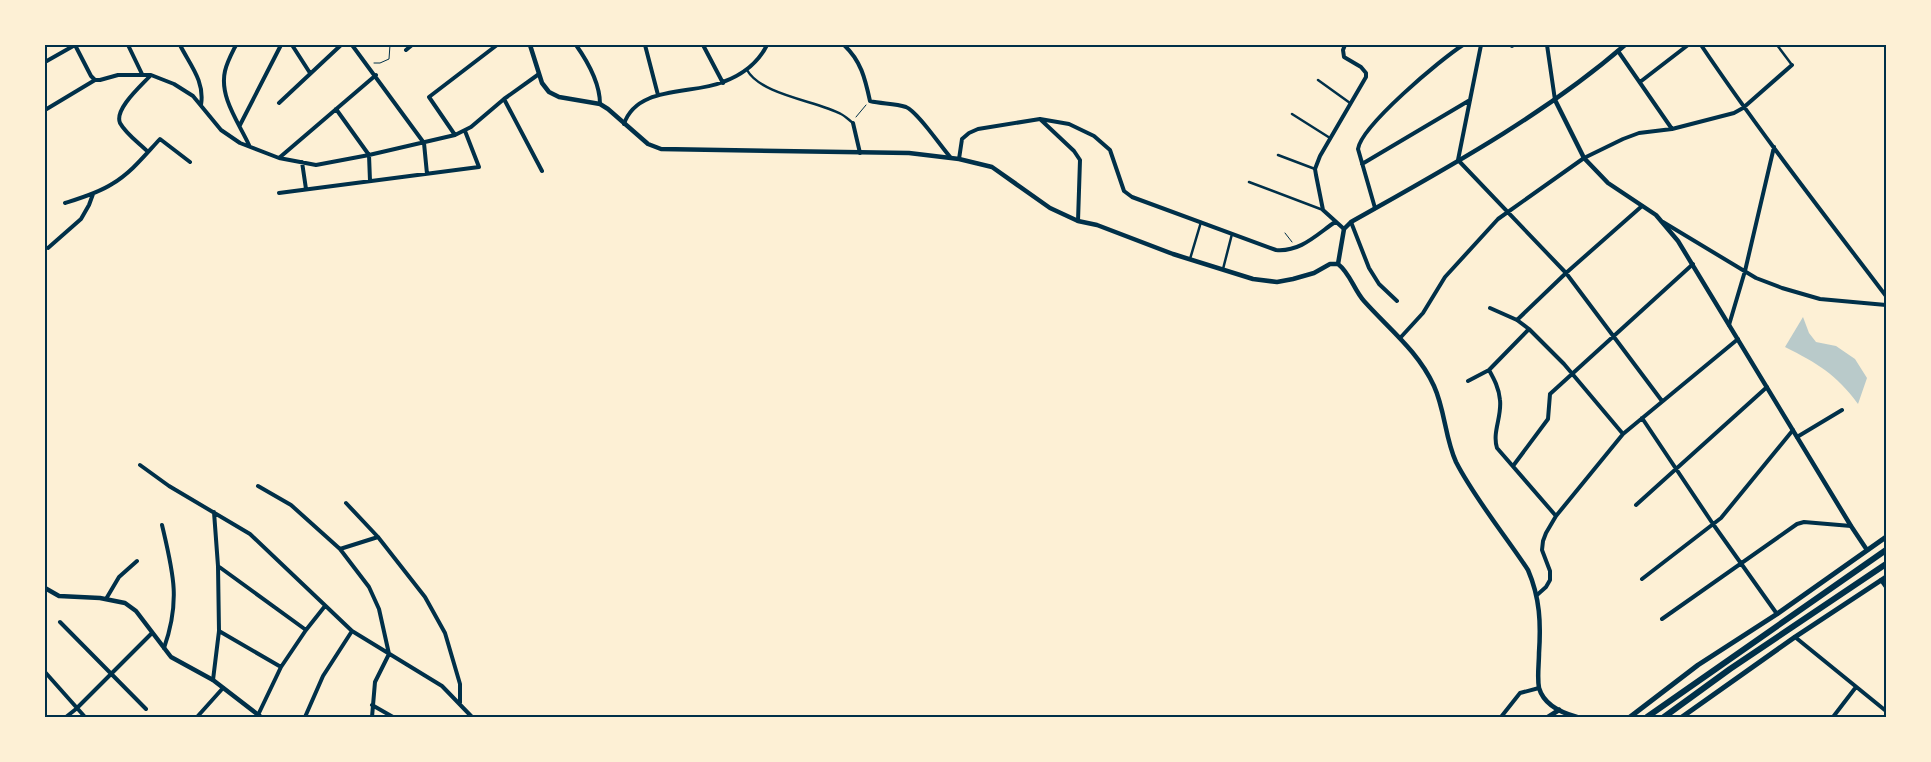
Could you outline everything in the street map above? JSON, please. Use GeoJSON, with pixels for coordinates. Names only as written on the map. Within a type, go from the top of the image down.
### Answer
{"type":"FeatureCollection","features":[{"type":"Feature","properties":{"kind":"highway"},"geometry":{"type":"LineString","coordinates":[[1647,717],[1886,550]]}},
{"type":"Feature","properties":{"kind":"highway"},"geometry":{"type":"LineString","coordinates":[[1664,717],[1730,669],[1886,564]]}},
{"type":"Feature","properties":{"kind":"main road"},"geometry":{"type":"LineString","coordinates":[[1630,717],[1698,665],[1777,614],[1886,537]]}},
{"type":"Feature","properties":{"kind":"main road"},"geometry":{"type":"LineString","coordinates":[[1682,717],[1884,578]]}},
{"type":"Feature","properties":{"kind":"main road"},"geometry":{"type":"LineString","coordinates":[[1548,717],[1559,710]]}},
{"type":"Feature","properties":{"kind":"street"},"geometry":{"type":"LineString","coordinates":[[45,62],[75,45],[95,80]]}},
{"type":"Feature","properties":{"kind":"street"},"geometry":{"type":"LineString","coordinates":[[128,45],[142,74]]}},
{"type":"Feature","properties":{"kind":"street"},"geometry":{"type":"LineString","coordinates":[[180,45],[201,84],[203,94],[201,105]]}},
{"type":"Feature","properties":{"kind":"street"},"geometry":{"type":"LineString","coordinates":[[236,45],[225,72],[225,91],[228,104],[250,146]]}},
{"type":"Feature","properties":{"kind":"street"},"geometry":{"type":"LineString","coordinates":[[240,126],[281,45]]}},
{"type":"Feature","properties":{"kind":"street"},"geometry":{"type":"LineString","coordinates":[[292,45],[310,73]]}},
{"type":"Feature","properties":{"kind":"street"},"geometry":{"type":"LineString","coordinates":[[280,103],[341,45]]}},
{"type":"Feature","properties":{"kind":"street"},"geometry":{"type":"LineString","coordinates":[[352,45],[376,75],[424,143],[427,174]]}},
{"type":"Feature","properties":{"kind":"street"},"geometry":{"type":"LineString","coordinates":[[406,50],[412,45]]}},
{"type":"Feature","properties":{"kind":"street"},"geometry":{"type":"LineString","coordinates":[[455,135],[429,98],[497,45]]}},
{"type":"Feature","properties":{"kind":"street"},"geometry":{"type":"LineString","coordinates":[[530,45],[542,83],[549,92],[559,97],[600,104],[648,144],[660,149],[909,153],[959,159],[992,167],[1050,208],[1078,221],[1097,225],[1190,259],[1253,279],[1277,282],[1304,276],[1330,264],[1338,264],[1343,268],[1352,286],[1364,301],[1401,337],[1420,362],[1434,386],[1450,447],[1456,462],[1473,491],[1528,570],[1538,596],[1540,634],[1539,688],[1551,705],[1577,717]]}},
{"type":"Feature","properties":{"kind":"street"},"geometry":{"type":"LineString","coordinates":[[576,45],[594,78],[600,95],[600,104]]}},
{"type":"Feature","properties":{"kind":"street"},"geometry":{"type":"LineString","coordinates":[[645,45],[658,96]]}},
{"type":"Feature","properties":{"kind":"street"},"geometry":{"type":"LineString","coordinates":[[703,45],[723,83]]}},
{"type":"Feature","properties":{"kind":"street"},"geometry":{"type":"LineString","coordinates":[[624,124],[627,114],[637,104],[658,96],[723,83],[747,70],[762,54],[767,45]]}},
{"type":"Feature","properties":{"kind":"street"},"geometry":{"type":"LineString","coordinates":[[844,45],[855,56],[862,72],[870,101],[893,104],[912,110],[951,158]]}},
{"type":"Feature","properties":{"kind":"street"},"geometry":{"type":"LineString","coordinates":[[1323,210],[1315,169],[1320,156],[1366,77],[1366,73],[1344,57],[1343,50],[1345,45]]}},
{"type":"Feature","properties":{"kind":"street"},"geometry":{"type":"LineString","coordinates":[[1376,208],[1358,149],[1359,144],[1378,118],[1401,95],[1463,45]]}},
{"type":"Feature","properties":{"kind":"street"},"geometry":{"type":"LineString","coordinates":[[1458,160],[1481,45]]}},
{"type":"Feature","properties":{"kind":"street"},"geometry":{"type":"LineString","coordinates":[[1553,45],[1547,47],[1555,100],[1584,158],[1608,183],[1661,220],[1756,278],[1820,299],[1886,305]]}},
{"type":"Feature","properties":{"kind":"street"},"geometry":{"type":"LineString","coordinates":[[1338,264],[1344,229],[1351,222],[1458,160],[1555,100],[1625,45]]}},
{"type":"Feature","properties":{"kind":"street"},"geometry":{"type":"LineString","coordinates":[[1640,82],[1688,45]]}},
{"type":"Feature","properties":{"kind":"street"},"geometry":{"type":"LineString","coordinates":[[1701,45],[1743,108],[1886,296]]}},
{"type":"Feature","properties":{"kind":"street"},"geometry":{"type":"LineString","coordinates":[[1401,337],[1423,312],[1445,277],[1498,219],[1584,158],[1623,138],[1639,133],[1672,129],[1726,116],[1743,108],[1792,65],[1777,45]]}},
{"type":"Feature","properties":{"kind":"street"},"geometry":{"type":"LineString","coordinates":[[1618,50],[1672,129]]}},
{"type":"Feature","properties":{"kind":"street"},"geometry":{"type":"LineString","coordinates":[[747,70],[751,77],[784,95],[840,113],[853,123],[860,153]]}},
{"type":"Feature","properties":{"kind":"street"},"geometry":{"type":"LineString","coordinates":[[45,110],[95,80],[118,75],[151,75],[174,84],[193,96],[221,130],[240,143],[280,158],[316,165],[424,143],[465,131],[504,99],[539,74]]}},
{"type":"Feature","properties":{"kind":"street"},"geometry":{"type":"LineString","coordinates":[[148,152],[125,130],[119,121],[120,110],[151,75]]}},
{"type":"Feature","properties":{"kind":"street"},"geometry":{"type":"LineString","coordinates":[[280,158],[376,75]]}},
{"type":"Feature","properties":{"kind":"street"},"geometry":{"type":"LineString","coordinates":[[1318,80],[1350,103]]}},
{"type":"Feature","properties":{"kind":"street"},"geometry":{"type":"LineString","coordinates":[[504,99],[542,171]]}},
{"type":"Feature","properties":{"kind":"street"},"geometry":{"type":"LineString","coordinates":[[1362,164],[1470,100]]}},
{"type":"Feature","properties":{"kind":"street"},"geometry":{"type":"LineString","coordinates":[[336,109],[369,155],[370,181]]}},
{"type":"Feature","properties":{"kind":"street"},"geometry":{"type":"LineString","coordinates":[[1292,114],[1330,138]]}},
{"type":"Feature","properties":{"kind":"street"},"geometry":{"type":"LineString","coordinates":[[959,159],[962,139],[978,129],[1040,119],[1070,124],[1094,136],[1110,150],[1124,191],[1132,197],[1232,234],[1276,250],[1287,251],[1297,248],[1335,222]]}},
{"type":"Feature","properties":{"kind":"street"},"geometry":{"type":"LineString","coordinates":[[1040,119],[1074,151],[1080,160],[1078,221]]}},
{"type":"Feature","properties":{"kind":"street"},"geometry":{"type":"LineString","coordinates":[[279,193],[479,167],[465,131]]}},
{"type":"Feature","properties":{"kind":"street"},"geometry":{"type":"LineString","coordinates":[[65,203],[93,194],[112,184],[125,174],[160,139],[190,162]]}},
{"type":"Feature","properties":{"kind":"street"},"geometry":{"type":"LineString","coordinates":[[1729,325],[1745,271],[1774,147]]}},
{"type":"Feature","properties":{"kind":"street"},"geometry":{"type":"LineString","coordinates":[[1278,154],[1315,169]]}},
{"type":"Feature","properties":{"kind":"street"},"geometry":{"type":"LineString","coordinates":[[1458,160],[1566,273],[1662,401]]}},
{"type":"Feature","properties":{"kind":"street"},"geometry":{"type":"LineString","coordinates":[[302,162],[306,189]]}},
{"type":"Feature","properties":{"kind":"street"},"geometry":{"type":"LineString","coordinates":[[1249,182],[1323,210],[1344,229]]}},
{"type":"Feature","properties":{"kind":"street"},"geometry":{"type":"LineString","coordinates":[[48,248],[82,219],[93,194]]}},
{"type":"Feature","properties":{"kind":"street"},"geometry":{"type":"LineString","coordinates":[[1517,320],[1566,273],[1642,206]]}},
{"type":"Feature","properties":{"kind":"street"},"geometry":{"type":"LineString","coordinates":[[1661,220],[1678,240],[1867,550]]}},
{"type":"Feature","properties":{"kind":"street"},"geometry":{"type":"LineString","coordinates":[[1190,259],[1201,222]]}},
{"type":"Feature","properties":{"kind":"street"},"geometry":{"type":"LineString","coordinates":[[1351,222],[1370,268],[1379,284],[1397,301]]}},
{"type":"Feature","properties":{"kind":"street"},"geometry":{"type":"LineString","coordinates":[[1223,269],[1232,234]]}},
{"type":"Feature","properties":{"kind":"street"},"geometry":{"type":"LineString","coordinates":[[1513,466],[1548,419],[1550,394],[1692,264]]}},
{"type":"Feature","properties":{"kind":"street"},"geometry":{"type":"LineString","coordinates":[[1490,308],[1517,320],[1529,329],[1572,373],[1623,434]]}},
{"type":"Feature","properties":{"kind":"street"},"geometry":{"type":"LineString","coordinates":[[1468,381],[1489,370],[1529,329]]}},
{"type":"Feature","properties":{"kind":"street"},"geometry":{"type":"LineString","coordinates":[[1538,596],[1550,580],[1550,571],[1542,550],[1546,533],[1556,516],[1623,434],[1738,339]]}},
{"type":"Feature","properties":{"kind":"street"},"geometry":{"type":"LineString","coordinates":[[1489,370],[1497,385],[1500,401],[1494,441],[1497,448],[1556,516]]}},
{"type":"Feature","properties":{"kind":"street"},"geometry":{"type":"LineString","coordinates":[[1636,505],[1767,387]]}},
{"type":"Feature","properties":{"kind":"street"},"geometry":{"type":"LineString","coordinates":[[1797,437],[1842,410]]}},
{"type":"Feature","properties":{"kind":"street"},"geometry":{"type":"LineString","coordinates":[[1642,418],[1713,524],[1777,614]]}},
{"type":"Feature","properties":{"kind":"street"},"geometry":{"type":"LineString","coordinates":[[1642,579],[1713,524],[1729,508],[1793,430]]}},
{"type":"Feature","properties":{"kind":"street"},"geometry":{"type":"LineString","coordinates":[[140,465],[169,486],[250,534],[352,631],[442,686],[472,717]]}},
{"type":"Feature","properties":{"kind":"street"},"geometry":{"type":"LineString","coordinates":[[258,486],[291,505],[340,549],[369,587],[379,609],[389,654],[375,682],[372,717]]}},
{"type":"Feature","properties":{"kind":"street"},"geometry":{"type":"LineString","coordinates":[[346,503],[378,537],[425,596],[445,633],[460,684],[460,703]]}},
{"type":"Feature","properties":{"kind":"street"},"geometry":{"type":"LineString","coordinates":[[213,680],[219,631],[218,566],[214,512]]}},
{"type":"Feature","properties":{"kind":"street"},"geometry":{"type":"LineString","coordinates":[[1662,619],[1788,529],[1804,522],[1851,526]]}},
{"type":"Feature","properties":{"kind":"street"},"geometry":{"type":"LineString","coordinates":[[162,524],[174,578],[174,607],[170,630],[164,648]]}},
{"type":"Feature","properties":{"kind":"street"},"geometry":{"type":"LineString","coordinates":[[340,549],[378,537]]}},
{"type":"Feature","properties":{"kind":"street"},"geometry":{"type":"LineString","coordinates":[[106,600],[119,577],[137,561]]}},
{"type":"Feature","properties":{"kind":"street"},"geometry":{"type":"LineString","coordinates":[[218,566],[306,630]]}},
{"type":"Feature","properties":{"kind":"street"},"geometry":{"type":"LineString","coordinates":[[1884,578],[1886,587]]}},
{"type":"Feature","properties":{"kind":"street"},"geometry":{"type":"LineString","coordinates":[[45,588],[59,596],[125,603],[136,611],[172,657],[213,680],[259,716],[281,667],[325,606]]}},
{"type":"Feature","properties":{"kind":"street"},"geometry":{"type":"LineString","coordinates":[[60,622],[146,709]]}},
{"type":"Feature","properties":{"kind":"street"},"geometry":{"type":"LineString","coordinates":[[219,631],[281,667]]}},
{"type":"Feature","properties":{"kind":"street"},"geometry":{"type":"LineString","coordinates":[[305,717],[323,676],[352,631]]}},
{"type":"Feature","properties":{"kind":"street"},"geometry":{"type":"LineString","coordinates":[[66,717],[152,633]]}},
{"type":"Feature","properties":{"kind":"street"},"geometry":{"type":"LineString","coordinates":[[1795,638],[1886,711]]}},
{"type":"Feature","properties":{"kind":"street"},"geometry":{"type":"LineString","coordinates":[[45,672],[85,717]]}},
{"type":"Feature","properties":{"kind":"street"},"geometry":{"type":"LineString","coordinates":[[1832,717],[1856,687]]}},
{"type":"Feature","properties":{"kind":"street"},"geometry":{"type":"LineString","coordinates":[[197,717],[223,688]]}},
{"type":"Feature","properties":{"kind":"street"},"geometry":{"type":"LineString","coordinates":[[1501,717],[1520,693],[1539,688]]}},
{"type":"Feature","properties":{"kind":"street"},"geometry":{"type":"LineString","coordinates":[[372,704],[393,717]]}},
{"type":"Feature","properties":{"kind":"path"},"geometry":{"type":"LineString","coordinates":[[363,60],[384,62],[389,59],[390,45]]}},
{"type":"Feature","properties":{"kind":"path"},"geometry":{"type":"LineString","coordinates":[[853,123],[859,112],[870,101]]}},
{"type":"Feature","properties":{"kind":"path"},"geometry":{"type":"LineString","coordinates":[[1285,233],[1297,248]]}},
{"type":"Feature","properties":{"kind":"shaded area"},"geometry":{"type":"Polygon","coordinates":[[[1803,317],[1809,333],[1816,342],[1836,346],[1855,359],[1867,378],[1858,404],[1834,377],[1807,358],[1785,347],[1803,317]]]}}]}
